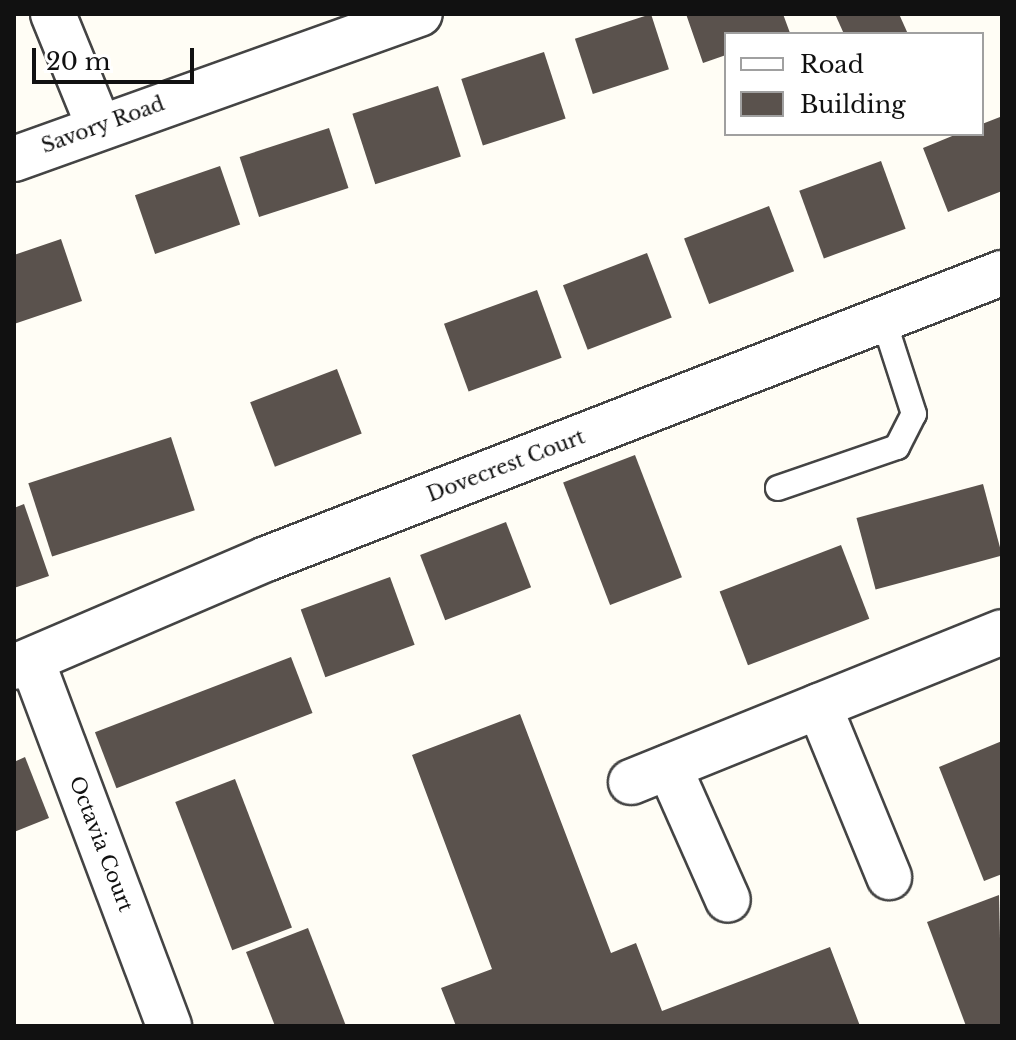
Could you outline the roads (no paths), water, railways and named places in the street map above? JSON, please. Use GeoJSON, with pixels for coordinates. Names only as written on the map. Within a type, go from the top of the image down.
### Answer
{"type":"FeatureCollection","features":[{"type":"Feature","properties":{"kind":"street"},"geometry":{"type":"LineString","coordinates":[[53,14],[98,124]]}},
{"type":"Feature","properties":{"kind":"street","name":"Savory Road"},"geometry":{"type":"LineString","coordinates":[[14,159],[98,124],[420,14]]}},
{"type":"Feature","properties":{"kind":"street","name":"Dovecrest Court"},"geometry":{"type":"LineString","coordinates":[[23,664],[266,559],[1002,273]]}},
{"type":"Feature","properties":{"kind":"street"},"geometry":{"type":"LineString","coordinates":[[728,900],[650,774],[1002,632]]}},
{"type":"Feature","properties":{"kind":"street","name":"Octavia Court"},"geometry":{"type":"LineString","coordinates":[[23,664],[169,1026]]}},
{"type":"Feature","properties":{"kind":"street"},"geometry":{"type":"LineString","coordinates":[[819,706],[889,877]]}},
{"type":"Feature","properties":{"kind":"lane"},"geometry":{"type":"LineString","coordinates":[[778,488],[897,447],[914,414],[884,321]]}}]}
